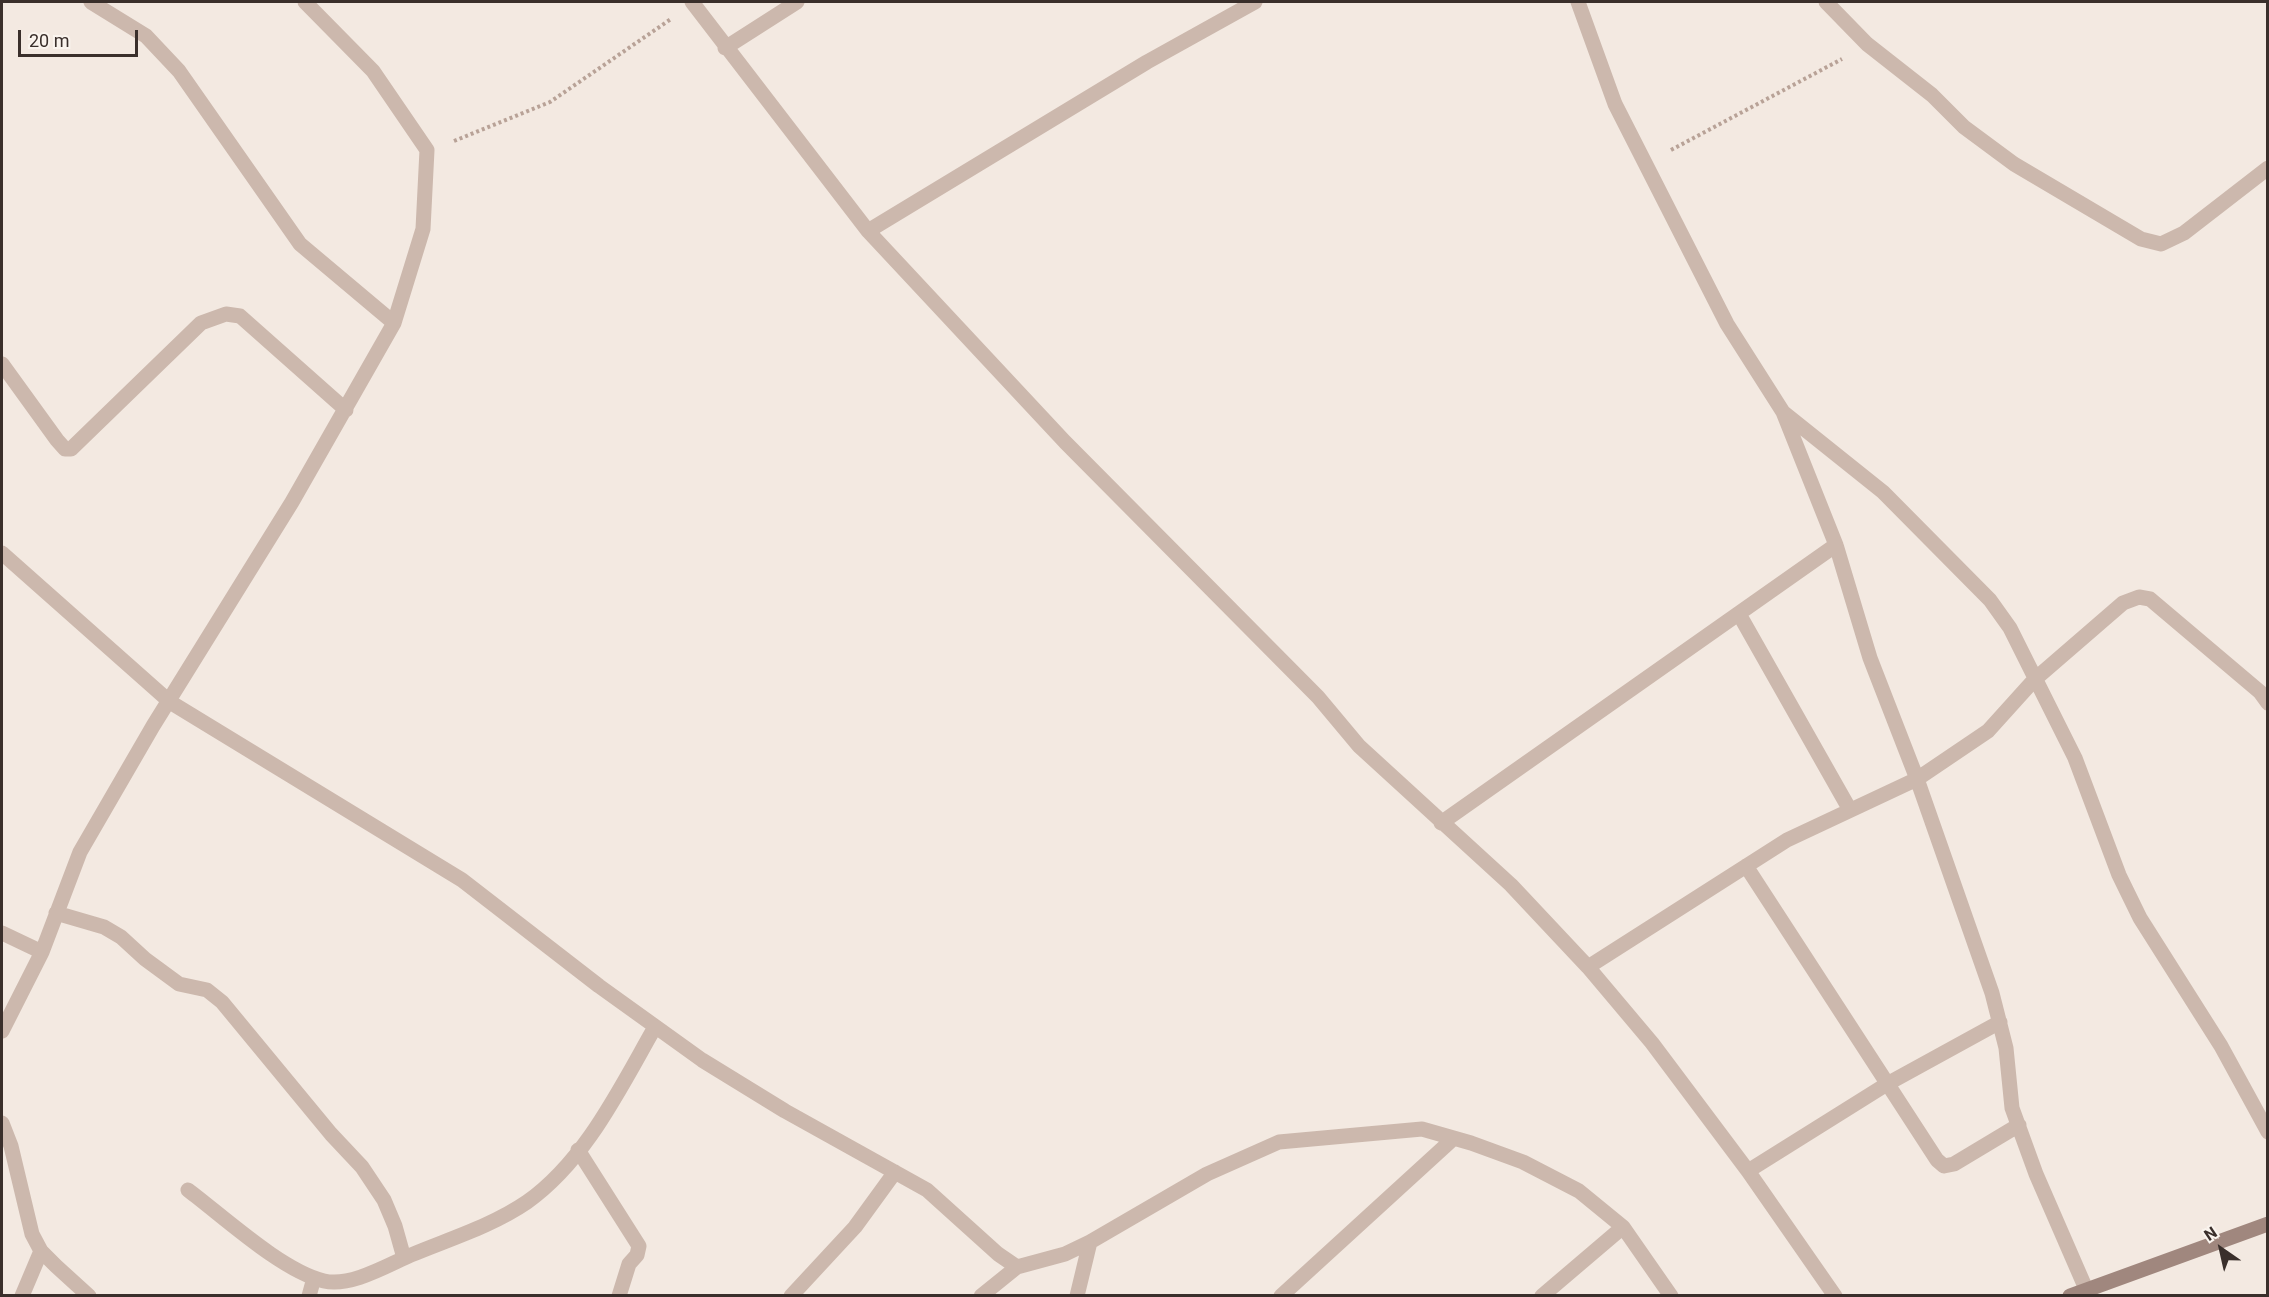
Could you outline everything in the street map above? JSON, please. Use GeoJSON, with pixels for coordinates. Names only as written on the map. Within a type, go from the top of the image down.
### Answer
{"type":"FeatureCollection","features":[{"type":"Feature","properties":{"kind":"street"},"geometry":{"type":"LineString","coordinates":[[91,2],[146,36],[178,71],[300,244],[393,323]]}},
{"type":"Feature","properties":{"kind":"street"},"geometry":{"type":"LineString","coordinates":[[2,1031],[42,952],[80,852],[153,726],[170,702],[346,410],[393,323],[423,229],[427,150],[373,71],[305,2]]}},
{"type":"Feature","properties":{"kind":"street"},"geometry":{"type":"LineString","coordinates":[[725,48],[797,2]]}},
{"type":"Feature","properties":{"kind":"street"},"geometry":{"type":"LineString","coordinates":[[868,231],[1147,62],[1255,2]]}},
{"type":"Feature","properties":{"kind":"street"},"geometry":{"type":"LineString","coordinates":[[1578,2],[1615,104],[1727,324],[1783,412],[1836,545],[1870,658],[1917,779],[1979,951],[2006,1048],[2012,1108],[2036,1173],[2086,1288]]}},
{"type":"Feature","properties":{"kind":"street"},"geometry":{"type":"LineString","coordinates":[[1826,2],[1867,44],[1932,95],[1964,128],[2006,158],[2141,239],[2160,244],[2184,233],[2268,168]]}},
{"type":"Feature","properties":{"kind":"street"},"geometry":{"type":"LineString","coordinates":[[692,3],[868,231],[1065,442],[1310,689],[1359,746],[1511,885],[1588,967],[1652,1043],[1748,1171],[1835,1296]]}},
{"type":"Feature","properties":{"kind":"street"},"geometry":{"type":"LineString","coordinates":[[2,364],[57,440],[65,449],[71,449],[201,323],[226,314],[240,316],[346,410]]}},
{"type":"Feature","properties":{"kind":"street"},"geometry":{"type":"LineString","coordinates":[[1783,412],[1883,492],[1990,600],[2010,628],[2075,758],[2115,864],[2140,918],[2221,1046],[2268,1132]]}},
{"type":"Feature","properties":{"kind":"street"},"geometry":{"type":"LineString","coordinates":[[1441,823],[1836,545]]}},
{"type":"Feature","properties":{"kind":"street"},"geometry":{"type":"LineString","coordinates":[[2,553],[170,702],[260,754],[318,795],[462,880],[702,1060],[776,1105],[927,1190],[998,1254],[1017,1267]]}},
{"type":"Feature","properties":{"kind":"street"},"geometry":{"type":"LineString","coordinates":[[1588,967],[1787,840],[1917,779],[1988,731],[2034,680],[2123,603],[2139,597],[2150,599],[2260,692],[2268,703]]}},
{"type":"Feature","properties":{"kind":"street"},"geometry":{"type":"LineString","coordinates":[[1740,614],[1850,810]]}},
{"type":"Feature","properties":{"kind":"street"},"geometry":{"type":"LineString","coordinates":[[1746,866],[1937,1160],[1944,1166],[1954,1164],[2019,1125]]}},
{"type":"Feature","properties":{"kind":"street"},"geometry":{"type":"LineString","coordinates":[[56,913],[104,927],[121,936],[164,974],[184,986],[207,990],[222,1002],[331,1134],[362,1167],[384,1200],[395,1226],[404,1258]]}},
{"type":"Feature","properties":{"kind":"street"},"geometry":{"type":"LineString","coordinates":[[2,933],[42,952]]}},
{"type":"Feature","properties":{"kind":"street"},"geometry":{"type":"LineString","coordinates":[[1748,1171],[1887,1084],[2000,1022]]}},
{"type":"Feature","properties":{"kind":"street"},"geometry":{"type":"LineString","coordinates":[[188,1190],[285,1264],[314,1278],[337,1282],[366,1274],[495,1220],[526,1202],[555,1179],[604,1117],[655,1026]]}},
{"type":"Feature","properties":{"kind":"street"},"geometry":{"type":"LineString","coordinates":[[2,1123],[11,1146],[32,1234],[42,1251],[89,1296]]}},
{"type":"Feature","properties":{"kind":"street"},"geometry":{"type":"LineString","coordinates":[[981,1296],[1017,1267],[1065,1254],[1090,1242],[1207,1174],[1279,1143],[1422,1129],[1454,1138],[1532,1167],[1579,1191],[1623,1227],[1671,1296]]}},
{"type":"Feature","properties":{"kind":"street"},"geometry":{"type":"LineString","coordinates":[[1281,1296],[1454,1138]]}},
{"type":"Feature","properties":{"kind":"street"},"geometry":{"type":"LineString","coordinates":[[578,1150],[639,1246],[637,1255],[628,1264],[619,1296]]}},
{"type":"Feature","properties":{"kind":"street"},"geometry":{"type":"LineString","coordinates":[[791,1296],[855,1227],[895,1172]]}},
{"type":"Feature","properties":{"kind":"street"},"geometry":{"type":"LineString","coordinates":[[2070,1296],[2086,1288],[2268,1224]]}},
{"type":"Feature","properties":{"kind":"street"},"geometry":{"type":"LineString","coordinates":[[1542,1296],[1623,1227]]}},
{"type":"Feature","properties":{"kind":"street"},"geometry":{"type":"LineString","coordinates":[[1077,1296],[1090,1242]]}},
{"type":"Feature","properties":{"kind":"street"},"geometry":{"type":"LineString","coordinates":[[22,1296],[42,1251]]}},
{"type":"Feature","properties":{"kind":"street"},"geometry":{"type":"LineString","coordinates":[[309,1296],[314,1278]]}},
{"type":"Feature","properties":{"kind":"path"},"geometry":{"type":"LineString","coordinates":[[427,150],[478,133],[550,102],[692,3]]}},
{"type":"Feature","properties":{"kind":"path"},"geometry":{"type":"LineString","coordinates":[[1644,164],[1798,84],[1867,44]]}}]}
